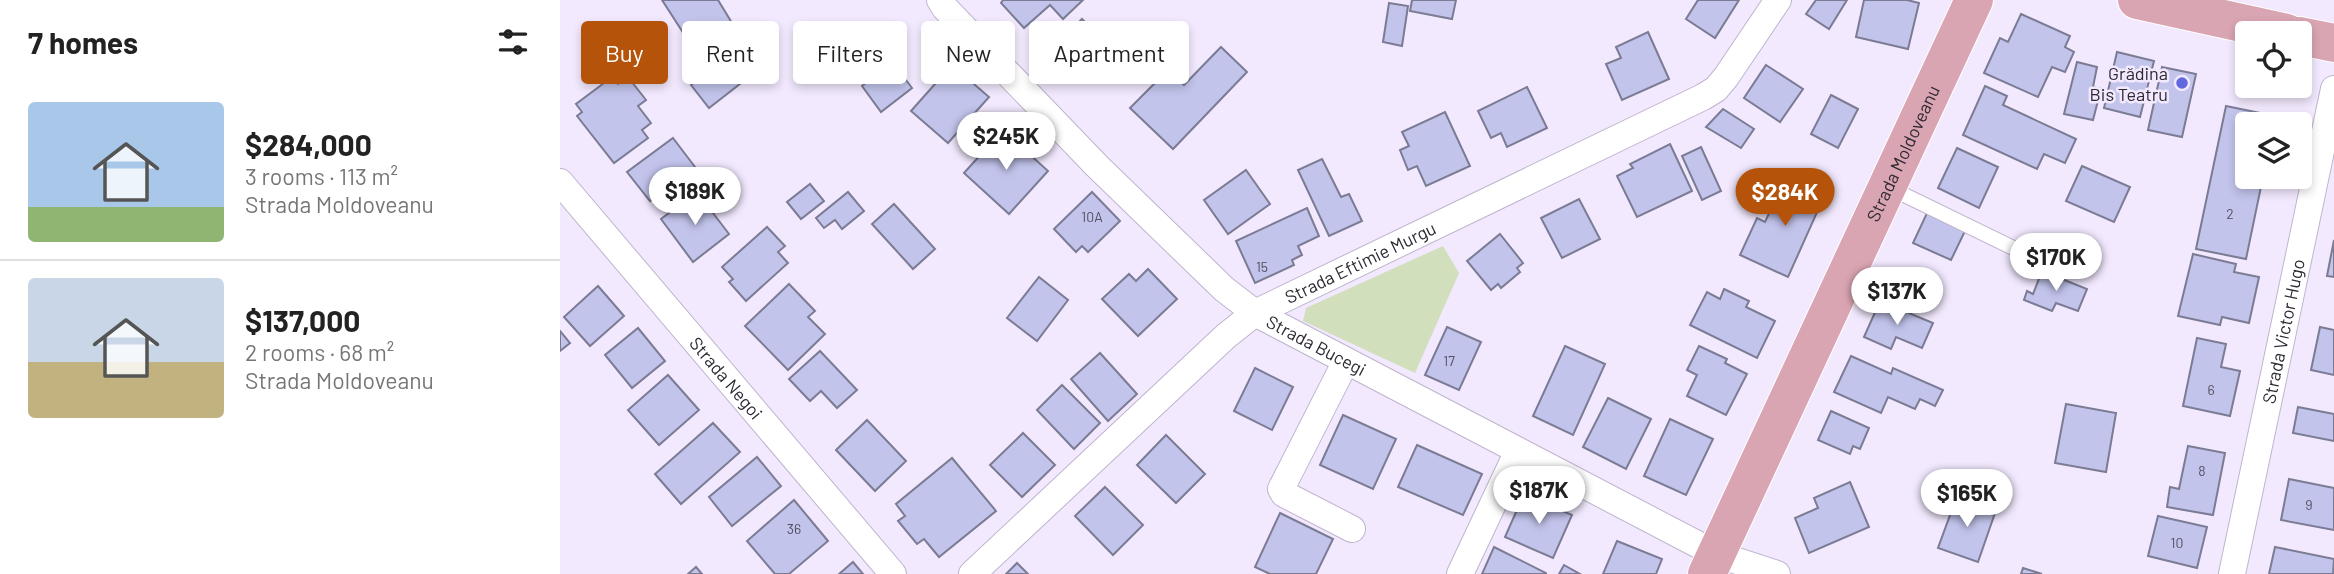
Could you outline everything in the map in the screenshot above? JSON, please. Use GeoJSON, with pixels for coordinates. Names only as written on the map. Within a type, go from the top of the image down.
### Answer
{"type":"FeatureCollection","features":[{"type":"Feature","properties":{"kind":"main road","name":"Strada Moldoveanu"},"geometry":{"type":"LineString","coordinates":[[1712,564],[1974,0]]}},
{"type":"Feature","properties":{"kind":"main road"},"geometry":{"type":"LineString","coordinates":[[2137,0],[2235,22]]}},
{"type":"Feature","properties":{"kind":"main road"},"geometry":{"type":"LineString","coordinates":[[2312,38],[2334,43]]}},
{"type":"Feature","properties":{"kind":"street","name":"Strada Bucegi"},"geometry":{"type":"LineString","coordinates":[[940,0],[1097,166],[1224,289],[1255,313],[1518,450],[1712,564],[1777,574]]}},
{"type":"Feature","properties":{"kind":"street","name":"Strada Eftimie Murgu"},"geometry":{"type":"LineString","coordinates":[[972,574],[1226,336],[1255,313],[1703,97],[1716,89],[1726,77],[1778,0]]}},
{"type":"Feature","properties":{"kind":"street","name":"Strada Victor Hugo"},"geometry":{"type":"LineString","coordinates":[[2232,574],[2334,89]]}},
{"type":"Feature","properties":{"kind":"street","name":"Strada Negoi"},"geometry":{"type":"LineString","coordinates":[[560,182],[893,574]]}},
{"type":"Feature","properties":{"kind":"street"},"geometry":{"type":"LineString","coordinates":[[1346,361],[1281,489],[1284,494],[1352,528]]}},
{"type":"Feature","properties":{"kind":"street"},"geometry":{"type":"LineString","coordinates":[[1460,574],[1518,450]]}},
{"type":"Feature","properties":{"kind":"lane"},"geometry":{"type":"LineString","coordinates":[[1886,187],[2038,260]]}},
{"type":"Feature","properties":{"kind":"green space"},"geometry":{"type":"Polygon","coordinates":[[[1443,246],[1459,273],[1415,373],[1303,321],[1306,308],[1443,246]]]}},
{"type":"Feature","properties":{"kind":"building"},"geometry":{"type":"Polygon","coordinates":[[[662,0],[718,0],[731,21],[682,21],[682,31],[662,0]]]}},
{"type":"Feature","properties":{"kind":"building"},"geometry":{"type":"Polygon","coordinates":[[[1003,0],[1083,0],[1063,19],[1050,5],[1024,28],[1001,3],[1003,0]]]}},
{"type":"Feature","properties":{"kind":"building"},"geometry":{"type":"Polygon","coordinates":[[[1412,0],[1456,0],[1452,19],[1410,11],[1412,0]]]}},
{"type":"Feature","properties":{"kind":"building"},"geometry":{"type":"Polygon","coordinates":[[[1698,0],[1739,0],[1715,38],[1686,19],[1698,0]]]}},
{"type":"Feature","properties":{"kind":"building"},"geometry":{"type":"Polygon","coordinates":[[[1816,0],[1847,0],[1829,29],[1806,14],[1816,0]]]}},
{"type":"Feature","properties":{"kind":"building"},"geometry":{"type":"Polygon","coordinates":[[[1864,0],[1907,0],[1919,3],[1908,49],[1856,37],[1864,0]]]}},
{"type":"Feature","properties":{"kind":"building"},"geometry":{"type":"Polygon","coordinates":[[[1389,3],[1408,6],[1402,46],[1383,42],[1389,3]]]}},
{"type":"Feature","properties":{"kind":"building"},"geometry":{"type":"Polygon","coordinates":[[[2021,14],[2070,36],[2065,47],[2074,52],[2065,72],[2052,67],[2038,97],[1984,73],[2000,38],[2008,42],[2021,14]]]}},
{"type":"Feature","properties":{"kind":"building"},"geometry":{"type":"Polygon","coordinates":[[[1648,32],[1669,79],[1622,100],[1606,64],[1621,58],[1616,47],[1648,32]]]}},
{"type":"Feature","properties":{"kind":"building"},"geometry":{"type":"Polygon","coordinates":[[[1221,47],[1247,72],[1173,149],[1130,108],[1154,84],[1184,85],[1189,84],[1189,80],[1221,47]]]}},
{"type":"Feature","properties":{"kind":"building"},"geometry":{"type":"Polygon","coordinates":[[[2117,52],[2154,61],[2140,117],[2104,108],[2117,52]]]}},
{"type":"Feature","properties":{"kind":"building"},"geometry":{"type":"Polygon","coordinates":[[[2077,62],[2097,67],[2093,87],[2101,89],[2093,120],[2064,114],[2077,62]]]}},
{"type":"Feature","properties":{"kind":"building"},"geometry":{"type":"Polygon","coordinates":[[[1766,65],[1803,89],[1780,122],[1744,98],[1766,65]]]}},
{"type":"Feature","properties":{"kind":"building"},"geometry":{"type":"Polygon","coordinates":[[[2162,67],[2196,74],[2182,137],[2148,130],[2162,67]]]}},
{"type":"Feature","properties":{"kind":"building"},"geometry":{"type":"Polygon","coordinates":[[[907,81],[912,88],[881,112],[862,86],[907,84],[907,81]]]}},
{"type":"Feature","properties":{"kind":"building"},"geometry":{"type":"Polygon","coordinates":[[[603,84],[633,84],[646,100],[638,106],[651,123],[642,130],[648,138],[614,163],[577,116],[582,112],[576,104],[603,84]]]}},
{"type":"Feature","properties":{"kind":"building"},"geometry":{"type":"Polygon","coordinates":[[[692,84],[740,84],[709,108],[692,84]]]}},
{"type":"Feature","properties":{"kind":"building"},"geometry":{"type":"Polygon","coordinates":[[[935,84],[974,84],[989,97],[948,143],[911,111],[935,84]]]}},
{"type":"Feature","properties":{"kind":"building"},"geometry":{"type":"Polygon","coordinates":[[[1985,86],[2007,96],[2003,105],[2076,139],[2065,163],[2044,154],[2037,169],[1963,135],[1985,86]]]}},
{"type":"Feature","properties":{"kind":"building"},"geometry":{"type":"Polygon","coordinates":[[[1527,87],[1547,128],[1507,147],[1501,133],[1491,138],[1478,111],[1527,87]]]}},
{"type":"Feature","properties":{"kind":"building"},"geometry":{"type":"Polygon","coordinates":[[[1831,95],[1858,109],[1838,148],[1811,134],[1831,95]]]}},
{"type":"Feature","properties":{"kind":"building"},"geometry":{"type":"Polygon","coordinates":[[[2226,106],[2255,112],[2235,112],[2235,189],[2261,189],[2246,259],[2196,249],[2226,106]]]}},
{"type":"Feature","properties":{"kind":"building"},"geometry":{"type":"Polygon","coordinates":[[[1723,109],[1754,129],[1741,148],[1706,127],[1723,109]]]}},
{"type":"Feature","properties":{"kind":"building"},"geometry":{"type":"Polygon","coordinates":[[[1445,112],[1470,166],[1426,186],[1417,166],[1408,170],[1400,150],[1409,146],[1402,132],[1445,112]]]}},
{"type":"Feature","properties":{"kind":"building"},"geometry":{"type":"Polygon","coordinates":[[[1003,130],[1048,171],[1009,214],[964,173],[1003,130]]]}},
{"type":"Feature","properties":{"kind":"building"},"geometry":{"type":"Polygon","coordinates":[[[673,138],[695,167],[650,201],[627,172],[673,138]]]}},
{"type":"Feature","properties":{"kind":"building"},"geometry":{"type":"Polygon","coordinates":[[[1670,144],[1692,191],[1637,217],[1617,176],[1633,168],[1630,164],[1670,144]]]}},
{"type":"Feature","properties":{"kind":"building"},"geometry":{"type":"Polygon","coordinates":[[[1701,147],[1721,191],[1702,200],[1682,156],[1701,147]]]}},
{"type":"Feature","properties":{"kind":"building"},"geometry":{"type":"Polygon","coordinates":[[[1957,148],[1998,167],[1979,208],[1938,188],[1957,148]]]}},
{"type":"Feature","properties":{"kind":"building"},"geometry":{"type":"Polygon","coordinates":[[[1322,159],[1341,197],[1349,194],[1362,221],[1329,236],[1298,170],[1322,159]]]}},
{"type":"Feature","properties":{"kind":"building"},"geometry":{"type":"Polygon","coordinates":[[[2082,166],[2130,187],[2114,222],[2066,201],[2082,166]]]}},
{"type":"Feature","properties":{"kind":"building"},"geometry":{"type":"Polygon","coordinates":[[[1246,170],[1270,204],[1228,234],[1204,200],[1246,170]]]}},
{"type":"Feature","properties":{"kind":"building"},"geometry":{"type":"Polygon","coordinates":[[[1797,176],[1827,190],[1788,277],[1740,255],[1757,218],[1765,222],[1777,196],[1786,200],[1797,176]]]}},
{"type":"Feature","properties":{"kind":"building"},"geometry":{"type":"Polygon","coordinates":[[[810,184],[824,201],[801,219],[787,202],[810,184]]]}},
{"type":"Feature","properties":{"kind":"building"},"geometry":{"type":"Polygon","coordinates":[[[697,192],[729,234],[693,262],[661,219],[697,192]]]}},
{"type":"Feature","properties":{"kind":"building"},"geometry":{"type":"Polygon","coordinates":[[[848,192],[864,211],[842,229],[835,220],[824,228],[816,218],[848,192]]]}},
{"type":"Feature","properties":{"kind":"building"},"geometry":{"type":"Polygon","coordinates":[[[1092,192],[1120,221],[1088,252],[1082,246],[1076,252],[1054,229],[1092,192]]]}},
{"type":"Feature","properties":{"kind":"building"},"geometry":{"type":"Polygon","coordinates":[[[1579,199],[1600,239],[1562,258],[1541,218],[1579,199]]]}},
{"type":"Feature","properties":{"kind":"building"},"geometry":{"type":"Polygon","coordinates":[[[894,204],[935,249],[913,269],[872,224],[894,204]]]}},
{"type":"Feature","properties":{"kind":"building"},"geometry":{"type":"Polygon","coordinates":[[[1307,208],[1319,236],[1298,246],[1302,255],[1292,260],[1294,265],[1255,283],[1236,241],[1307,208]]]}},
{"type":"Feature","properties":{"kind":"building"},"geometry":{"type":"Polygon","coordinates":[[[1927,213],[1965,231],[1951,260],[1913,243],[1927,213]]]}},
{"type":"Feature","properties":{"kind":"building"},"geometry":{"type":"Polygon","coordinates":[[[767,227],[785,246],[778,252],[788,263],[746,301],[729,282],[733,279],[722,267],[767,227]]]}},
{"type":"Feature","properties":{"kind":"building"},"geometry":{"type":"Polygon","coordinates":[[[1500,234],[1523,263],[1517,268],[1520,272],[1501,288],[1498,284],[1491,290],[1467,261],[1500,234]]]}},
{"type":"Feature","properties":{"kind":"building"},"geometry":{"type":"Polygon","coordinates":[[[2334,240],[2334,277],[2327,276],[2334,240]]]}},
{"type":"Feature","properties":{"kind":"building"},"geometry":{"type":"Polygon","coordinates":[[[2193,254],[2236,264],[2234,272],[2259,277],[2249,323],[2222,317],[2220,325],[2178,316],[2193,254]]]}},
{"type":"Feature","properties":{"kind":"building"},"geometry":{"type":"Polygon","coordinates":[[[1148,269],[1177,299],[1138,336],[1102,299],[1129,274],[1136,281],[1148,269]]]}},
{"type":"Feature","properties":{"kind":"building"},"geometry":{"type":"Polygon","coordinates":[[[2042,271],[2087,289],[2078,311],[2056,303],[2052,311],[2024,300],[2027,291],[2033,294],[2042,271]]]}},
{"type":"Feature","properties":{"kind":"building"},"geometry":{"type":"Polygon","coordinates":[[[1039,277],[1068,300],[1037,341],[1007,318],[1039,277]]]}},
{"type":"Feature","properties":{"kind":"building"},"geometry":{"type":"Polygon","coordinates":[[[789,284],[815,311],[808,317],[825,334],[788,370],[745,326],[789,284]]]}},
{"type":"Feature","properties":{"kind":"building"},"geometry":{"type":"Polygon","coordinates":[[[598,286],[624,316],[590,346],[564,317],[598,286]]]}},
{"type":"Feature","properties":{"kind":"building"},"geometry":{"type":"Polygon","coordinates":[[[1724,289],[1749,301],[1746,307],[1775,321],[1757,358],[1690,325],[1707,292],[1720,299],[1724,289]]]}},
{"type":"Feature","properties":{"kind":"building"},"geometry":{"type":"Polygon","coordinates":[[[1880,301],[1933,323],[1922,348],[1896,337],[1891,349],[1864,337],[1880,301]]]}},
{"type":"Feature","properties":{"kind":"building"},"geometry":{"type":"Polygon","coordinates":[[[1447,327],[1481,342],[1459,390],[1425,375],[1447,327]]]}},
{"type":"Feature","properties":{"kind":"building"},"geometry":{"type":"Polygon","coordinates":[[[2320,327],[2334,330],[2334,375],[2311,370],[2320,327]]]}},
{"type":"Feature","properties":{"kind":"building"},"geometry":{"type":"Polygon","coordinates":[[[638,328],[665,361],[632,388],[605,355],[638,328]]]}},
{"type":"Feature","properties":{"kind":"building"},"geometry":{"type":"Polygon","coordinates":[[[560,331],[570,343],[560,351],[560,331]]]}},
{"type":"Feature","properties":{"kind":"building"},"geometry":{"type":"Polygon","coordinates":[[[2197,338],[2226,344],[2221,367],[2240,371],[2230,416],[2183,406],[2197,338]]]}},
{"type":"Feature","properties":{"kind":"building"},"geometry":{"type":"Polygon","coordinates":[[[1565,346],[1605,364],[1573,435],[1533,416],[1565,346]]]}},
{"type":"Feature","properties":{"kind":"building"},"geometry":{"type":"Polygon","coordinates":[[[1699,346],[1727,359],[1725,363],[1747,374],[1726,415],[1687,396],[1697,375],[1687,370],[1699,346]]]}},
{"type":"Feature","properties":{"kind":"building"},"geometry":{"type":"Polygon","coordinates":[[[820,351],[857,390],[837,408],[821,391],[810,401],[789,379],[820,351]]]}},
{"type":"Feature","properties":{"kind":"building"},"geometry":{"type":"Polygon","coordinates":[[[1100,353],[1137,394],[1108,421],[1071,379],[1100,353]]]}},
{"type":"Feature","properties":{"kind":"building"},"geometry":{"type":"Polygon","coordinates":[[[1851,356],[1891,374],[1893,368],[1943,390],[1935,406],[1920,399],[1915,409],[1888,397],[1881,413],[1834,392],[1851,356]]]}},
{"type":"Feature","properties":{"kind":"building"},"geometry":{"type":"Polygon","coordinates":[[[1255,368],[1293,387],[1272,430],[1234,411],[1255,368]]]}},
{"type":"Feature","properties":{"kind":"building"},"geometry":{"type":"Polygon","coordinates":[[[668,375],[699,410],[659,445],[628,410],[668,375]]]}},
{"type":"Feature","properties":{"kind":"building"},"geometry":{"type":"Polygon","coordinates":[[[1062,385],[1100,423],[1074,449],[1037,410],[1062,385]]]}},
{"type":"Feature","properties":{"kind":"building"},"geometry":{"type":"Polygon","coordinates":[[[1608,398],[1651,419],[1626,469],[1583,447],[1608,398]]]}},
{"type":"Feature","properties":{"kind":"building"},"geometry":{"type":"Polygon","coordinates":[[[2066,404],[2116,413],[2106,472],[2055,463],[2066,404]]]}},
{"type":"Feature","properties":{"kind":"building"},"geometry":{"type":"Polygon","coordinates":[[[2298,407],[2334,414],[2334,441],[2293,433],[2298,407]]]}},
{"type":"Feature","properties":{"kind":"building"},"geometry":{"type":"Polygon","coordinates":[[[1831,411],[1869,428],[1860,449],[1853,446],[1850,454],[1818,440],[1831,411]]]}},
{"type":"Feature","properties":{"kind":"building"},"geometry":{"type":"Polygon","coordinates":[[[1343,415],[1396,439],[1373,489],[1320,465],[1343,415]]]}},
{"type":"Feature","properties":{"kind":"building"},"geometry":{"type":"Polygon","coordinates":[[[1670,419],[1713,439],[1686,495],[1644,476],[1670,419]]]}},
{"type":"Feature","properties":{"kind":"building"},"geometry":{"type":"Polygon","coordinates":[[[867,420],[906,461],[875,491],[836,450],[867,420]]]}},
{"type":"Feature","properties":{"kind":"building"},"geometry":{"type":"Polygon","coordinates":[[[713,423],[740,452],[681,504],[655,474],[713,423]]]}},
{"type":"Feature","properties":{"kind":"building"},"geometry":{"type":"Polygon","coordinates":[[[1023,433],[1055,465],[1022,497],[990,465],[1023,433]]]}},
{"type":"Feature","properties":{"kind":"building"},"geometry":{"type":"Polygon","coordinates":[[[1166,435],[1205,474],[1176,503],[1137,465],[1166,435]]]}},
{"type":"Feature","properties":{"kind":"building"},"geometry":{"type":"Polygon","coordinates":[[[1417,445],[1482,474],[1463,515],[1398,487],[1417,445]]]}},
{"type":"Feature","properties":{"kind":"building"},"geometry":{"type":"Polygon","coordinates":[[[2188,446],[2225,453],[2213,515],[2167,507],[2170,487],[2179,489],[2188,446]]]}},
{"type":"Feature","properties":{"kind":"building"},"geometry":{"type":"Polygon","coordinates":[[[757,457],[781,486],[732,526],[709,497],[757,457]]]}},
{"type":"Feature","properties":{"kind":"building"},"geometry":{"type":"Polygon","coordinates":[[[952,458],[996,511],[939,557],[924,539],[917,544],[898,521],[905,516],[896,504],[952,458]]]}},
{"type":"Feature","properties":{"kind":"building"},"geometry":{"type":"Polygon","coordinates":[[[2289,479],[2334,488],[2334,530],[2281,520],[2289,479]]]}},
{"type":"Feature","properties":{"kind":"building"},"geometry":{"type":"Polygon","coordinates":[[[1850,482],[1869,527],[1809,553],[1795,518],[1818,508],[1814,498],[1850,482]]]}},
{"type":"Feature","properties":{"kind":"building"},"geometry":{"type":"Polygon","coordinates":[[[1105,487],[1143,525],[1113,555],[1075,516],[1105,487]]]}},
{"type":"Feature","properties":{"kind":"building"},"geometry":{"type":"Polygon","coordinates":[[[1524,494],[1572,515],[1553,558],[1505,537],[1524,494]]]}},
{"type":"Feature","properties":{"kind":"building"},"geometry":{"type":"Polygon","coordinates":[[[1957,496],[1996,510],[1978,562],[1938,548],[1957,496]]]}},
{"type":"Feature","properties":{"kind":"building"},"geometry":{"type":"Polygon","coordinates":[[[794,500],[828,541],[789,574],[775,574],[747,541],[794,500]]]}},
{"type":"Feature","properties":{"kind":"building"},"geometry":{"type":"Polygon","coordinates":[[[1280,513],[1333,539],[1316,574],[1270,574],[1255,567],[1280,513]]]}},
{"type":"Feature","properties":{"kind":"building"},"geometry":{"type":"Polygon","coordinates":[[[2158,516],[2207,527],[2197,568],[2148,556],[2158,516]]]}},
{"type":"Feature","properties":{"kind":"building"},"geometry":{"type":"Polygon","coordinates":[[[1617,541],[1662,559],[1656,574],[1603,574],[1617,541]]]}},
{"type":"Feature","properties":{"kind":"building"},"geometry":{"type":"Polygon","coordinates":[[[1494,547],[1546,573],[1546,574],[1482,574],[1494,547]]]}},
{"type":"Feature","properties":{"kind":"building"},"geometry":{"type":"Polygon","coordinates":[[[2275,547],[2334,559],[2333,574],[2269,574],[2275,547]]]}},
{"type":"Feature","properties":{"kind":"building"},"geometry":{"type":"Polygon","coordinates":[[[853,562],[863,574],[839,574],[853,562]]]}},
{"type":"Feature","properties":{"kind":"building"},"geometry":{"type":"Polygon","coordinates":[[[1017,563],[1028,574],[1006,574],[1017,563]]]}},
{"type":"Feature","properties":{"kind":"building"},"geometry":{"type":"Polygon","coordinates":[[[1564,565],[1580,574],[1559,574],[1564,565]]]}},
{"type":"Feature","properties":{"kind":"building"},"geometry":{"type":"Polygon","coordinates":[[[696,567],[702,574],[688,574],[696,567]]]}},
{"type":"Feature","properties":{"kind":"building"},"geometry":{"type":"Polygon","coordinates":[[[2023,568],[2042,574],[2021,574],[2023,568]]]}},
{"type":"Feature","properties":{"kind":"place","name":"Grădina Bis Teatru"},"geometry":{"type":"Point","coordinates":[2182,83]}}]}
